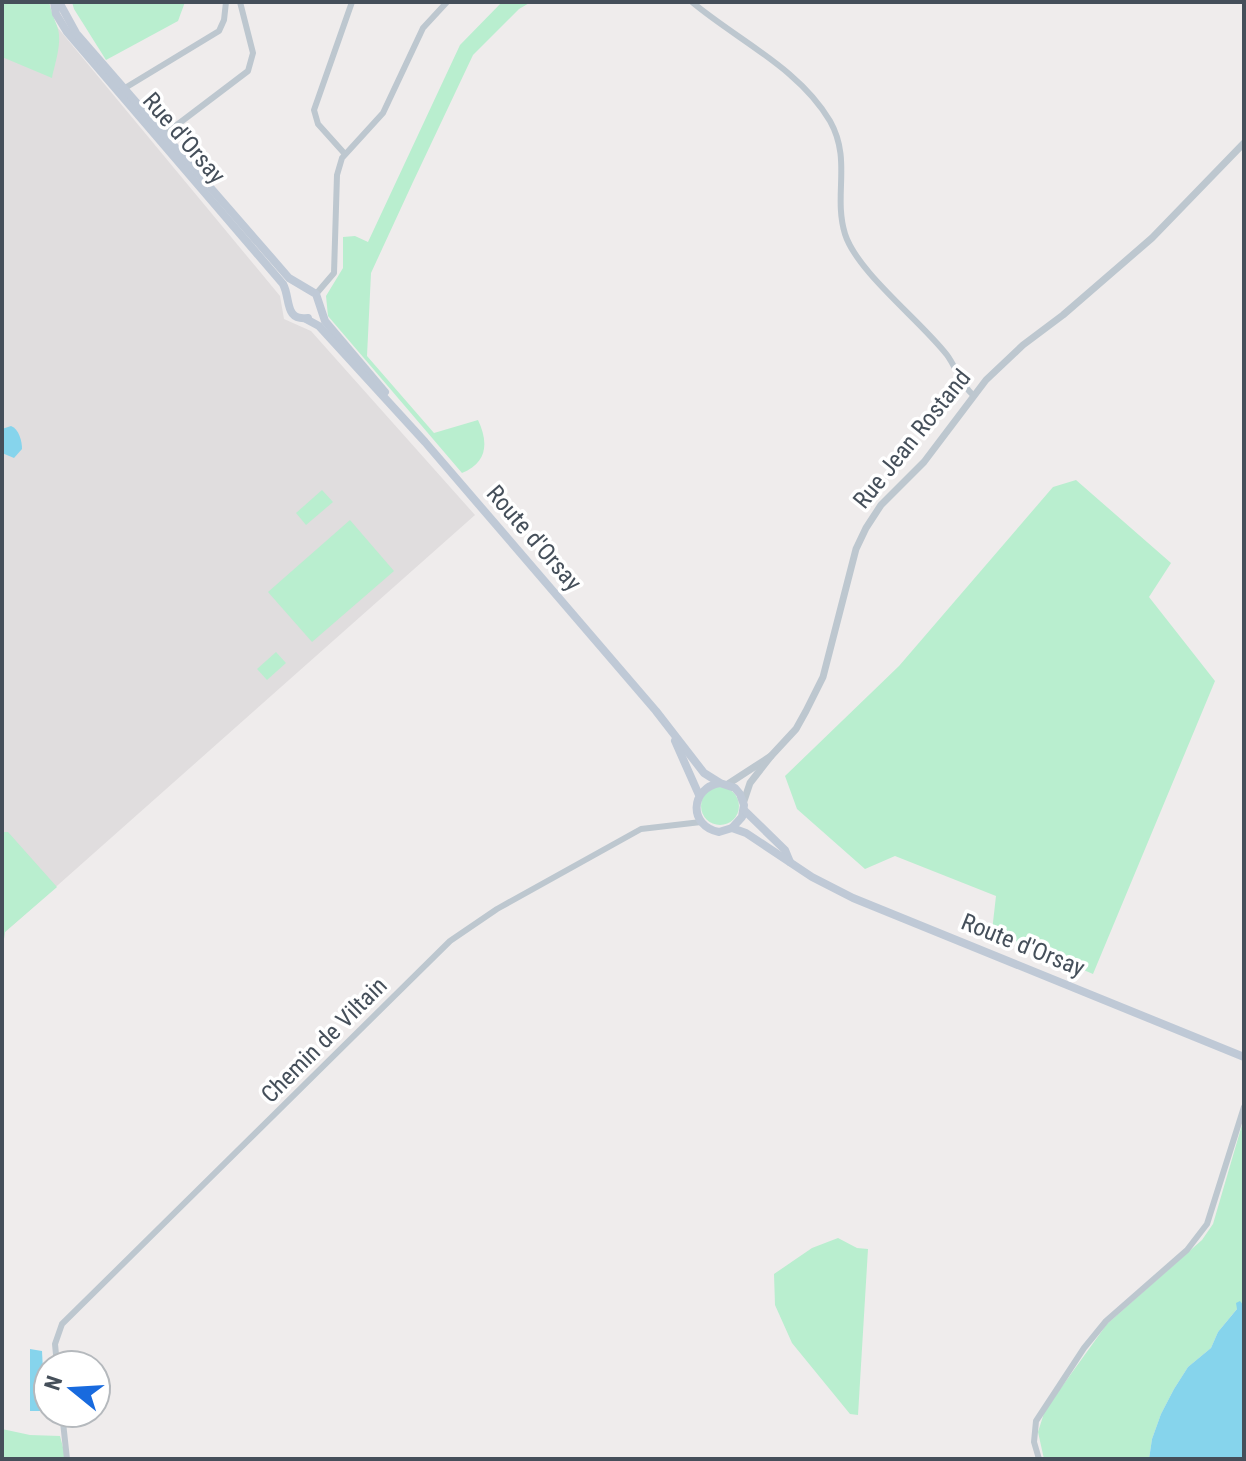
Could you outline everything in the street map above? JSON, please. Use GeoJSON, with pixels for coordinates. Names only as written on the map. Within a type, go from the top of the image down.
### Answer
{"type":"FeatureCollection","features":[{"type":"Feature","properties":{"kind":"main road","name":"Rue d'Orsay"},"geometry":{"type":"LineString","coordinates":[[56,2],[76,33],[125,88],[283,284],[288,298]]}},
{"type":"Feature","properties":{"kind":"main road","name":"Rue d'Orsay"},"geometry":{"type":"LineString","coordinates":[[56,2],[56,14],[67,32],[124,99],[162,136],[289,278],[302,287]]}},
{"type":"Feature","properties":{"kind":"main road"},"geometry":{"type":"LineString","coordinates":[[302,287],[316,294],[319,307],[314,315],[306,319],[297,318],[290,312],[288,298],[293,291],[302,287]]}},
{"type":"Feature","properties":{"kind":"main road","name":"Route d'Orsay"},"geometry":{"type":"LineString","coordinates":[[319,307],[325,321],[656,711],[704,773],[724,783]]}},
{"type":"Feature","properties":{"kind":"main road","name":"Route d'Orsay"},"geometry":{"type":"LineString","coordinates":[[306,319],[319,326],[425,442]]}},
{"type":"Feature","properties":{"kind":"main road","name":"Route d'Orsay"},"geometry":{"type":"LineString","coordinates":[[672,733],[695,792],[699,795]]}},
{"type":"Feature","properties":{"kind":"main road"},"geometry":{"type":"LineString","coordinates":[[724,783],[740,794],[744,805],[738,823],[732,828],[712,830],[701,822],[696,811],[699,795],[712,784],[724,783]]}},
{"type":"Feature","properties":{"kind":"main road","name":"Route d'Orsay"},"geometry":{"type":"LineString","coordinates":[[744,805],[785,850],[791,862]]}},
{"type":"Feature","properties":{"kind":"main road","name":"Route d'Orsay"},"geometry":{"type":"LineString","coordinates":[[732,828],[746,833],[812,877],[853,898],[1244,1057]]}},
{"type":"Feature","properties":{"kind":"street"},"geometry":{"type":"LineString","coordinates":[[124,99],[125,88],[215,34],[222,26],[226,2]]}},
{"type":"Feature","properties":{"kind":"street"},"geometry":{"type":"LineString","coordinates":[[162,136],[248,71],[253,53],[240,2]]}},
{"type":"Feature","properties":{"kind":"street"},"geometry":{"type":"LineString","coordinates":[[344,153],[318,124],[314,110],[352,2]]}},
{"type":"Feature","properties":{"kind":"street"},"geometry":{"type":"LineString","coordinates":[[316,294],[334,273],[337,175],[344,153],[383,113],[423,28],[447,2]]}},
{"type":"Feature","properties":{"kind":"street"},"geometry":{"type":"LineString","coordinates":[[692,2],[777,65],[826,115],[835,131],[842,155],[842,223],[849,244],[863,264],[947,355],[973,395]]}},
{"type":"Feature","properties":{"kind":"street","name":"Rue Jean Rostand"},"geometry":{"type":"LineString","coordinates":[[744,805],[750,783],[796,729],[821,681],[856,549],[881,505],[924,462],[973,395],[1023,345],[1063,315],[1177,215],[1244,143]]}},
{"type":"Feature","properties":{"kind":"street","name":"Rue Jean Rostand"},"geometry":{"type":"LineString","coordinates":[[724,783],[771,756]]}},
{"type":"Feature","properties":{"kind":"street"},"geometry":{"type":"LineString","coordinates":[[689,822],[696,811]]}},
{"type":"Feature","properties":{"kind":"street","name":"Chemin de Viltain"},"geometry":{"type":"LineString","coordinates":[[55,1349],[62,1324],[450,941],[497,909],[641,829],[701,822]]}},
{"type":"Feature","properties":{"kind":"street"},"geometry":{"type":"LineString","coordinates":[[1039,1459],[1034,1442],[1036,1421],[1084,1348],[1115,1312],[1187,1250],[1207,1224],[1244,1107]]}},
{"type":"Feature","properties":{"kind":"street"},"geometry":{"type":"LineString","coordinates":[[64,1429],[67,1459]]}},
{"type":"Feature","properties":{"kind":"shaded area"},"geometry":{"type":"Polygon","coordinates":[[[2,2],[49,2],[58,28],[280,296],[284,319],[311,331],[475,515],[5,932],[2,952],[2,2]]]}},
{"type":"Feature","properties":{"kind":"green space"},"geometry":{"type":"Polygon","coordinates":[[[2,2],[49,2],[59,38],[52,78],[2,57],[2,2]]]}},
{"type":"Feature","properties":{"kind":"green space"},"geometry":{"type":"Polygon","coordinates":[[[72,2],[185,2],[178,21],[106,60],[72,2]]]}},
{"type":"Feature","properties":{"kind":"green space"},"geometry":{"type":"Polygon","coordinates":[[[502,2],[531,2],[519,9],[473,55],[371,273],[367,356],[434,433],[478,420],[484,437],[484,451],[477,464],[462,473],[328,316],[326,296],[343,268],[343,237],[355,236],[368,242],[460,45],[502,2]]]}},
{"type":"Feature","properties":{"kind":"green space"},"geometry":{"type":"Polygon","coordinates":[[[1076,480],[1171,563],[1149,597],[1215,681],[1093,974],[992,931],[996,896],[895,856],[865,869],[797,809],[785,776],[899,666],[1053,487],[1076,480]]]}},
{"type":"Feature","properties":{"kind":"green space"},"geometry":{"type":"Polygon","coordinates":[[[322,490],[333,502],[306,525],[296,513],[322,490]]]}},
{"type":"Feature","properties":{"kind":"green space"},"geometry":{"type":"Polygon","coordinates":[[[350,520],[394,571],[312,642],[268,592],[350,520]]]}},
{"type":"Feature","properties":{"kind":"green space"},"geometry":{"type":"Polygon","coordinates":[[[276,652],[286,663],[267,680],[257,669],[276,652]]]}},
{"type":"Feature","properties":{"kind":"green space"},"geometry":{"type":"Polygon","coordinates":[[[720,787],[733,793],[739,806],[733,819],[720,825],[707,819],[701,806],[707,793],[720,787]]]}},
{"type":"Feature","properties":{"kind":"green space"},"geometry":{"type":"Polygon","coordinates":[[[2,832],[8,832],[57,887],[5,932],[2,952],[2,832]]]}},
{"type":"Feature","properties":{"kind":"green space"},"geometry":{"type":"Polygon","coordinates":[[[1244,1118],[1244,1306],[1241,1304],[1218,1332],[1211,1348],[1188,1367],[1174,1389],[1152,1439],[1149,1459],[1044,1459],[1038,1432],[1045,1410],[1107,1324],[1202,1240],[1213,1224],[1244,1118]]]}},
{"type":"Feature","properties":{"kind":"green space"},"geometry":{"type":"Polygon","coordinates":[[[838,1238],[857,1248],[868,1249],[858,1415],[850,1414],[792,1343],[775,1305],[774,1274],[812,1248],[838,1238]]]}},
{"type":"Feature","properties":{"kind":"green space"},"geometry":{"type":"Polygon","coordinates":[[[2,1429],[30,1435],[60,1436],[66,1459],[2,1459],[2,1429]]]}},
{"type":"Feature","properties":{"kind":"water"},"geometry":{"type":"Polygon","coordinates":[[[11,426],[18,432],[22,446],[14,458],[2,453],[2,429],[11,426]]]}},
{"type":"Feature","properties":{"kind":"water"},"geometry":{"type":"Polygon","coordinates":[[[1240,1301],[1244,1306],[1244,1459],[1149,1459],[1152,1439],[1174,1389],[1188,1367],[1211,1348],[1218,1332],[1240,1301]]]}},
{"type":"Feature","properties":{"kind":"water"},"geometry":{"type":"Polygon","coordinates":[[[30,1349],[32,1411],[30,1411],[30,1349]]]}}]}
